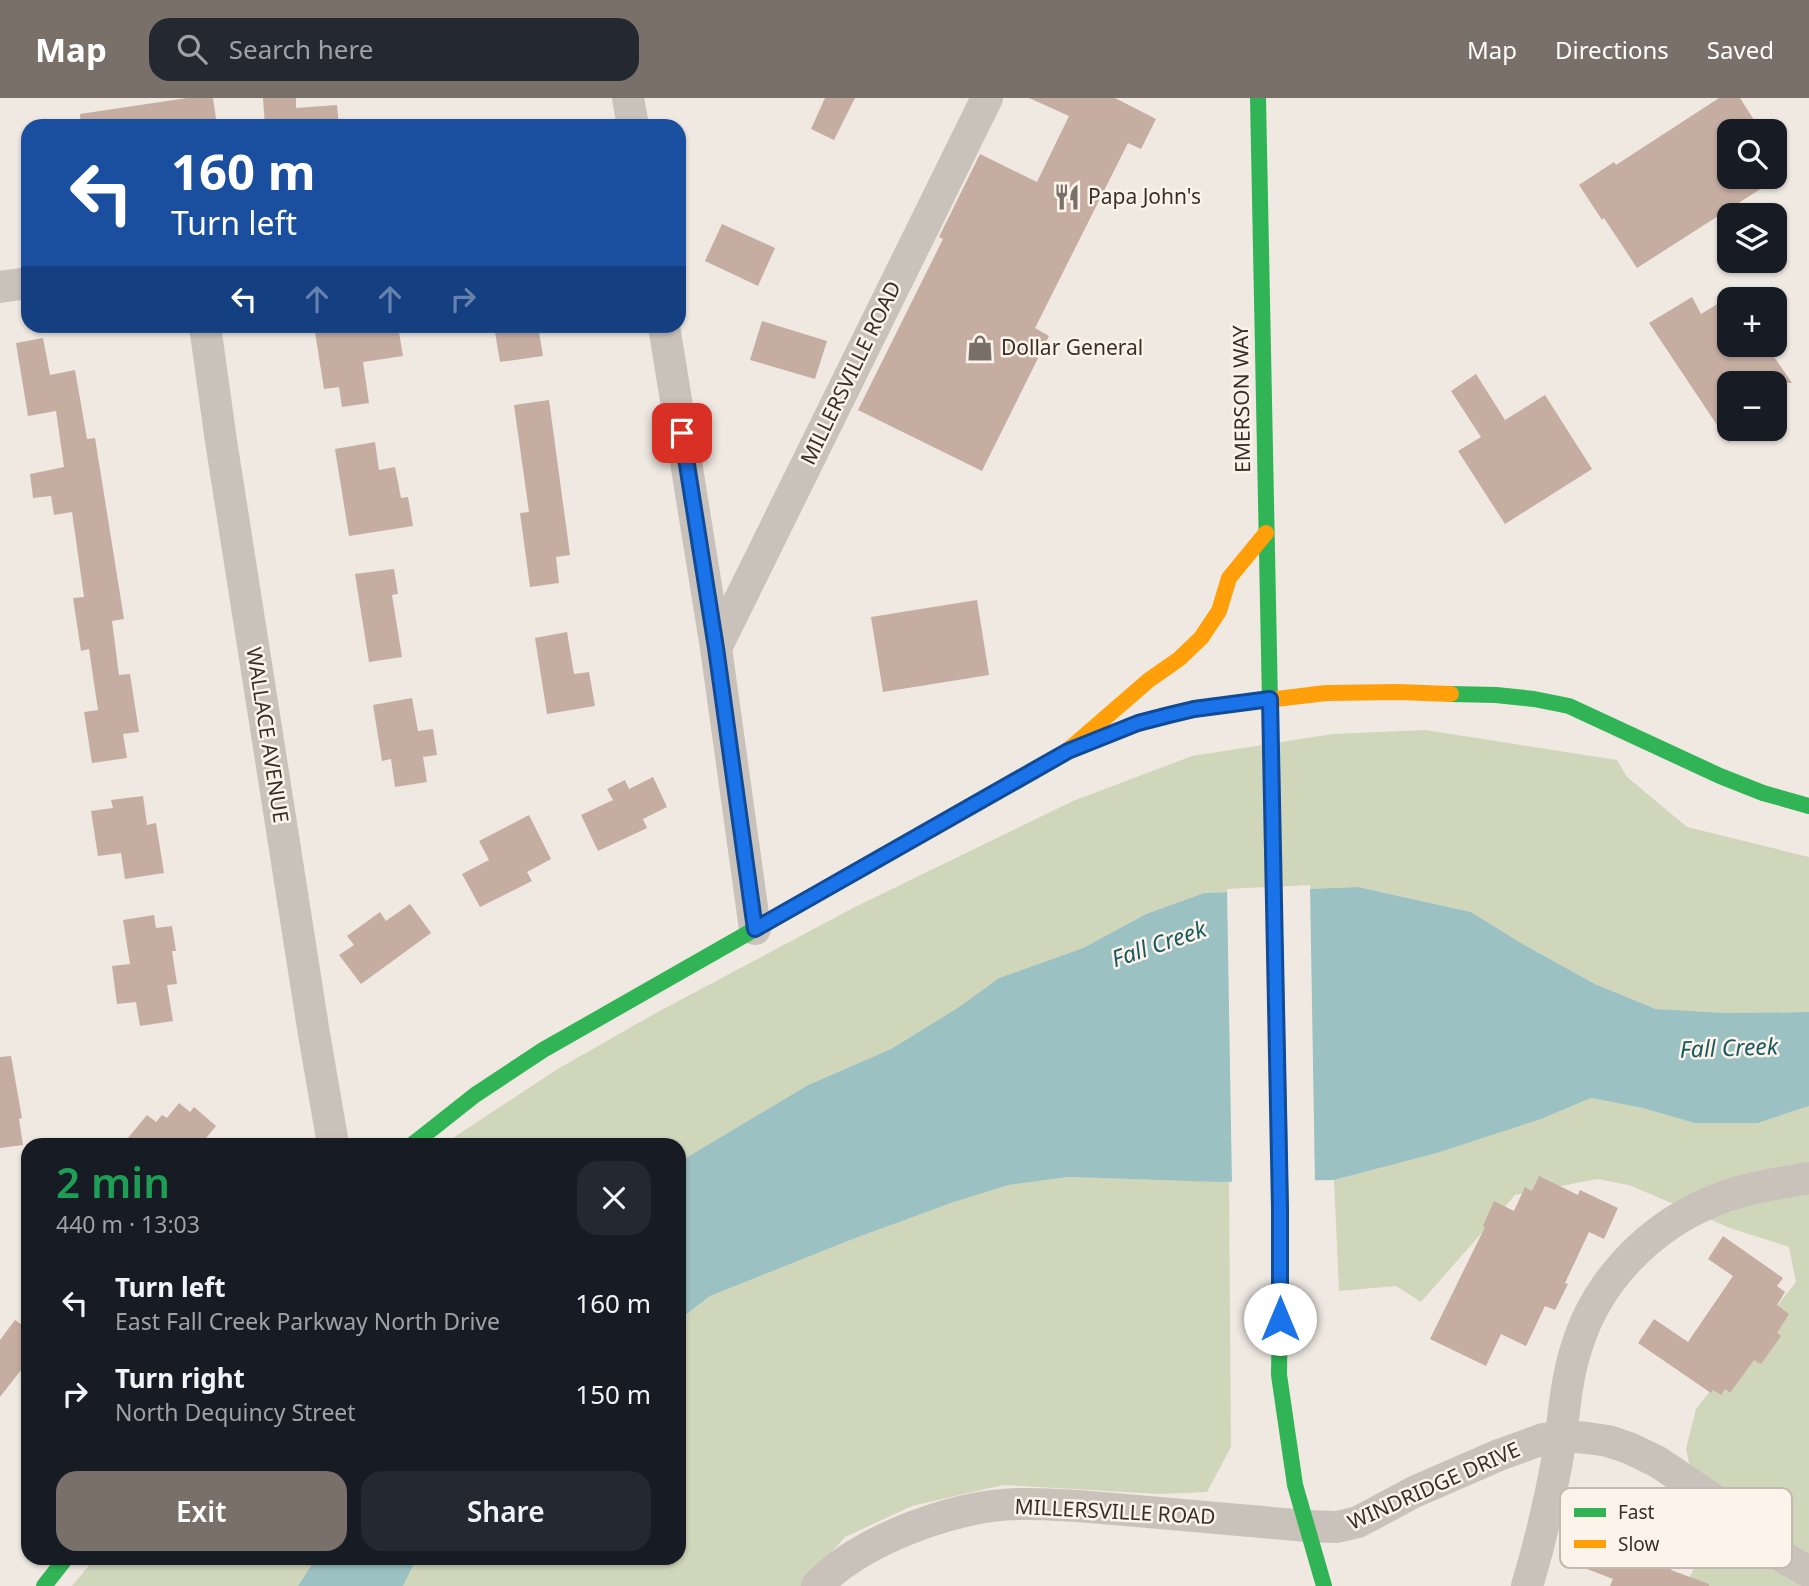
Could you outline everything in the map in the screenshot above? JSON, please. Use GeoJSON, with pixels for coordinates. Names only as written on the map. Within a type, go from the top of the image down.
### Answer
{"type":"FeatureCollection","features":[{"type":"Feature","properties":{"kind":"main road","name":"EMERSON WAY"},"geometry":{"type":"LineString","coordinates":[[1258,98],[1281,1236],[1279,1375],[1295,1485],[1324,1586]]}},
{"type":"Feature","properties":{"kind":"main road"},"geometry":{"type":"LineString","coordinates":[[1068,751],[1201,638],[1219,611],[1229,578],[1266,534]]}},
{"type":"Feature","properties":{"kind":"main road"},"geometry":{"type":"LineString","coordinates":[[419,1138],[548,1048],[1068,751],[1138,723],[1194,709],[1326,693],[1443,693],[1521,698],[1569,706],[1720,776],[1763,793],[1809,806]]}},
{"type":"Feature","properties":{"kind":"main road"},"geometry":{"type":"LineString","coordinates":[[44,1586],[60,1565]]}},
{"type":"Feature","properties":{"kind":"street"},"geometry":{"type":"LineString","coordinates":[[628,98],[632,119]]}},
{"type":"Feature","properties":{"kind":"street","name":"MILLERSVILLE ROAD"},"geometry":{"type":"LineString","coordinates":[[716,648],[986,98]]}},
{"type":"Feature","properties":{"kind":"street"},"geometry":{"type":"LineString","coordinates":[[0,287],[21,284]]}},
{"type":"Feature","properties":{"kind":"street","name":"WALLACE AVENUE"},"geometry":{"type":"LineString","coordinates":[[206,333],[309,1006],[332,1138]]}},
{"type":"Feature","properties":{"kind":"street"},"geometry":{"type":"LineString","coordinates":[[665,333],[716,648],[755,929]]}},
{"type":"Feature","properties":{"kind":"street"},"geometry":{"type":"LineString","coordinates":[[1527,1586],[1550,1497],[1568,1380],[1581,1334],[1610,1281],[1642,1245],[1680,1217],[1713,1201],[1758,1187],[1809,1178]]}},
{"type":"Feature","properties":{"kind":"street","name":"WINDRIDGE DRIVE"},"geometry":{"type":"LineString","coordinates":[[1307,1526],[1338,1527],[1358,1522],[1415,1492],[1489,1459],[1543,1439],[1561,1437],[1608,1441],[1629,1448],[1658,1462],[1696,1488]]}},
{"type":"Feature","properties":{"kind":"street","name":"MILLERSVILLE ROAD"},"geometry":{"type":"LineString","coordinates":[[817,1586],[845,1562],[911,1527],[970,1510],[1018,1504],[1068,1505],[1307,1526]]}},
{"type":"Feature","properties":{"kind":"street","name":"WINDRIDGE DRIVE"},"geometry":{"type":"LineString","coordinates":[[1792,1562],[1809,1572]]}},
{"type":"Feature","properties":{"kind":"green space"},"geometry":{"type":"Polygon","coordinates":[[[1425,730],[1617,760],[1627,777],[1687,827],[1809,857],[1809,1012],[1728,1013],[1656,1009],[1595,984],[1471,912],[1358,887],[1204,893],[1146,914],[1083,948],[999,978],[959,1007],[891,1049],[808,1085],[686,1158],[686,1138],[454,1138],[556,1070],[654,1014],[855,907],[1073,801],[1192,756],[1333,734],[1425,730]]]}},
{"type":"Feature","properties":{"kind":"green space"},"geometry":{"type":"Polygon","coordinates":[[[1591,1098],[1643,1108],[1758,1123],[1809,1106],[1809,1586],[1685,1586],[1694,1568],[1792,1568],[1792,1488],[1695,1488],[1686,1449],[1696,1409],[1796,1282],[1789,1247],[1730,1228],[1629,1185],[1597,1179],[1515,1195],[1421,1302],[1396,1286],[1339,1291],[1334,1180],[1437,1153],[1541,1119],[1591,1098]]]}},
{"type":"Feature","properties":{"kind":"green space"},"geometry":{"type":"Polygon","coordinates":[[[1069,1177],[1229,1182],[1231,1447],[1207,1492],[1160,1494],[1003,1485],[912,1506],[845,1537],[802,1586],[403,1586],[414,1565],[686,1565],[686,1315],[710,1296],[853,1239],[1009,1185],[1069,1177]]]}},
{"type":"Feature","properties":{"kind":"green space"},"geometry":{"type":"Polygon","coordinates":[[[89,1565],[312,1565],[298,1586],[72,1586],[89,1565]]]}},
{"type":"Feature","properties":{"kind":"water","name":"Fall Creek"},"geometry":{"type":"Polygon","coordinates":[[[1358,887],[1471,912],[1595,984],[1656,1009],[1728,1013],[1809,1012],[1809,1106],[1758,1123],[1695,1123],[1643,1108],[1591,1098],[1541,1119],[1437,1153],[1334,1180],[1219,1182],[1069,1177],[1009,1185],[853,1239],[710,1296],[686,1315],[686,1158],[808,1085],[891,1049],[959,1007],[999,978],[1083,948],[1146,914],[1204,893],[1358,887]]]}},
{"type":"Feature","properties":{"kind":"water"},"geometry":{"type":"Polygon","coordinates":[[[312,1565],[414,1565],[403,1586],[298,1586],[312,1565]]]}},
{"type":"Feature","properties":{"kind":"pier"},"geometry":{"type":"Polygon","coordinates":[[[1310,885],[1315,1184],[1232,1185],[1227,889],[1310,885]]]}},
{"type":"Feature","properties":{"kind":"building"},"geometry":{"type":"Polygon","coordinates":[[[187,98],[213,98],[216,119],[80,119],[80,114],[187,98]]]}},
{"type":"Feature","properties":{"kind":"building"},"geometry":{"type":"Polygon","coordinates":[[[263,98],[296,98],[296,108],[337,105],[338,119],[264,119],[263,98]]]}},
{"type":"Feature","properties":{"kind":"building"},"geometry":{"type":"Polygon","coordinates":[[[825,98],[855,98],[834,140],[811,129],[825,98]]]}},
{"type":"Feature","properties":{"kind":"building"},"geometry":{"type":"Polygon","coordinates":[[[1029,98],[1115,98],[1156,119],[1141,149],[1128,143],[1035,328],[1049,336],[982,471],[858,410],[943,239],[939,237],[980,154],[1037,182],[1069,116],[1029,98]]]}},
{"type":"Feature","properties":{"kind":"building"},"geometry":{"type":"Polygon","coordinates":[[[1719,98],[1740,98],[1753,119],[1717,119],[1717,189],[1760,189],[1738,203],[1717,203],[1717,217],[1637,268],[1579,185],[1614,162],[1616,165],[1719,98]]]}},
{"type":"Feature","properties":{"kind":"building"},"geometry":{"type":"Polygon","coordinates":[[[722,224],[775,248],[758,286],[705,261],[722,224]]]}},
{"type":"Feature","properties":{"kind":"building"},"geometry":{"type":"Polygon","coordinates":[[[1692,297],[1701,314],[1717,304],[1717,357],[1774,357],[1784,371],[1717,371],[1717,425],[1649,323],[1692,297]]]}},
{"type":"Feature","properties":{"kind":"building"},"geometry":{"type":"Polygon","coordinates":[[[762,321],[827,341],[815,379],[750,360],[762,321]]]}},
{"type":"Feature","properties":{"kind":"building"},"geometry":{"type":"Polygon","coordinates":[[[315,333],[399,333],[403,356],[363,362],[369,403],[342,407],[339,387],[324,389],[315,333]]]}},
{"type":"Feature","properties":{"kind":"building"},"geometry":{"type":"Polygon","coordinates":[[[495,333],[539,333],[543,356],[500,362],[495,333]]]}},
{"type":"Feature","properties":{"kind":"building"},"geometry":{"type":"Polygon","coordinates":[[[43,338],[50,375],[75,370],[87,439],[95,438],[124,619],[112,621],[119,675],[130,674],[139,732],[123,734],[127,758],[92,763],[84,712],[98,710],[89,649],[81,651],[73,598],[84,597],[72,512],[54,515],[51,496],[33,498],[30,474],[64,467],[56,411],[28,416],[16,343],[43,338]]]}},
{"type":"Feature","properties":{"kind":"building"},"geometry":{"type":"Polygon","coordinates":[[[1476,374],[1505,420],[1545,395],[1592,469],[1505,524],[1458,451],[1481,437],[1451,391],[1476,374]]]}},
{"type":"Feature","properties":{"kind":"building"},"geometry":{"type":"Polygon","coordinates":[[[549,400],[570,555],[556,557],[559,583],[530,587],[520,513],[529,512],[514,405],[549,400]]]}},
{"type":"Feature","properties":{"kind":"building"},"geometry":{"type":"Polygon","coordinates":[[[375,442],[379,470],[395,467],[401,498],[408,497],[413,526],[349,536],[335,449],[375,442]]]}},
{"type":"Feature","properties":{"kind":"building"},"geometry":{"type":"Polygon","coordinates":[[[394,569],[398,594],[392,595],[402,657],[369,662],[355,574],[394,569]]]}},
{"type":"Feature","properties":{"kind":"building"},"geometry":{"type":"Polygon","coordinates":[[[977,600],[989,675],[883,692],[871,617],[977,600]]]}},
{"type":"Feature","properties":{"kind":"building"},"geometry":{"type":"Polygon","coordinates":[[[567,632],[574,674],[589,672],[595,706],[547,714],[535,638],[567,632]]]}},
{"type":"Feature","properties":{"kind":"building"},"geometry":{"type":"Polygon","coordinates":[[[412,698],[418,731],[433,729],[437,755],[423,757],[427,782],[395,787],[391,759],[382,761],[373,705],[412,698]]]}},
{"type":"Feature","properties":{"kind":"building"},"geometry":{"type":"Polygon","coordinates":[[[653,777],[667,807],[643,819],[647,828],[598,851],[581,815],[613,800],[607,789],[625,780],[629,789],[653,777]]]}},
{"type":"Feature","properties":{"kind":"building"},"geometry":{"type":"Polygon","coordinates":[[[143,796],[147,825],[156,823],[164,873],[125,879],[121,853],[98,856],[91,811],[113,808],[111,800],[143,796]]]}},
{"type":"Feature","properties":{"kind":"building"},"geometry":{"type":"Polygon","coordinates":[[[529,815],[551,859],[527,872],[532,881],[480,907],[462,874],[489,860],[479,841],[529,815]]]}},
{"type":"Feature","properties":{"kind":"building"},"geometry":{"type":"Polygon","coordinates":[[[410,904],[431,933],[361,984],[339,955],[354,945],[347,936],[380,912],[386,921],[410,904]]]}},
{"type":"Feature","properties":{"kind":"building"},"geometry":{"type":"Polygon","coordinates":[[[154,915],[156,928],[172,926],[176,951],[172,951],[177,984],[167,985],[173,1021],[140,1026],[136,1002],[117,1004],[112,966],[130,964],[123,920],[154,915]]]}},
{"type":"Feature","properties":{"kind":"building"},"geometry":{"type":"Polygon","coordinates":[[[11,1056],[22,1118],[19,1119],[21,1145],[0,1148],[0,1057],[11,1056]]]}},
{"type":"Feature","properties":{"kind":"building"},"geometry":{"type":"Polygon","coordinates":[[[179,1103],[190,1112],[194,1107],[216,1126],[206,1138],[128,1138],[147,1115],[156,1122],[162,1115],[167,1118],[179,1103]]]}},
{"type":"Feature","properties":{"kind":"building"},"geometry":{"type":"Polygon","coordinates":[[[1539,1176],[1578,1195],[1580,1190],[1618,1208],[1604,1239],[1589,1232],[1555,1310],[1545,1306],[1526,1346],[1501,1334],[1486,1366],[1430,1339],[1485,1227],[1483,1226],[1494,1201],[1514,1211],[1525,1187],[1532,1191],[1539,1176]]]}},
{"type":"Feature","properties":{"kind":"building"},"geometry":{"type":"Polygon","coordinates":[[[1723,1236],[1783,1278],[1777,1286],[1785,1292],[1777,1305],[1789,1314],[1777,1333],[1781,1336],[1761,1364],[1754,1360],[1730,1393],[1725,1389],[1721,1395],[1713,1390],[1711,1393],[1638,1343],[1654,1319],[1688,1342],[1733,1276],[1708,1259],[1723,1236]]]}},
{"type":"Feature","properties":{"kind":"building"},"geometry":{"type":"Polygon","coordinates":[[[15,1320],[21,1324],[21,1370],[0,1397],[0,1340],[15,1320]]]}},
{"type":"Feature","properties":{"kind":"building"},"geometry":{"type":"Polygon","coordinates":[[[1584,1568],[1672,1568],[1671,1570],[1709,1586],[1610,1586],[1613,1579],[1584,1568]]]}},
{"type":"Feature","properties":{"kind":"traffic: fast"},"geometry":{"type":"LineString","coordinates":[[1258,98],[1270,703]]}},
{"type":"Feature","properties":{"kind":"traffic: fast"},"geometry":{"type":"LineString","coordinates":[[1451,694],[1496,695],[1569,706],[1720,776],[1763,793],[1809,806]]}},
{"type":"Feature","properties":{"kind":"traffic: fast"},"geometry":{"type":"LineString","coordinates":[[421,1138],[475,1095],[543,1050],[1073,748]]}},
{"type":"Feature","properties":{"kind":"traffic: fast"},"geometry":{"type":"LineString","coordinates":[[1279,1122],[1279,1375],[1295,1485],[1324,1586]]}},
{"type":"Feature","properties":{"kind":"traffic: fast"},"geometry":{"type":"LineString","coordinates":[[44,1586],[60,1565]]}},
{"type":"Feature","properties":{"kind":"traffic: slow"},"geometry":{"type":"LineString","coordinates":[[1067,751],[1201,638],[1219,611],[1229,578],[1266,533]]}},
{"type":"Feature","properties":{"kind":"traffic: slow"},"geometry":{"type":"LineString","coordinates":[[1073,748],[1138,723],[1194,709],[1326,693],[1451,694]]}},
{"type":"Feature","properties":{"kind":"traffic: slow"},"geometry":{"type":"LineString","coordinates":[[1270,703],[1279,1122]]}},
{"type":"Feature","properties":{"kind":"place","name":"Papa John's"},"geometry":{"type":"Point","coordinates":[1067,197]}},
{"type":"Feature","properties":{"kind":"place","name":"Dollar General"},"geometry":{"type":"Point","coordinates":[980,348]}},
{"type":"Feature","properties":{"kind":"route"},"geometry":{"type":"LineString","coordinates":[[682,433],[716,648],[755,929],[1068,751],[1138,723],[1169,715],[1270,699],[1280,1319]]}}]}
